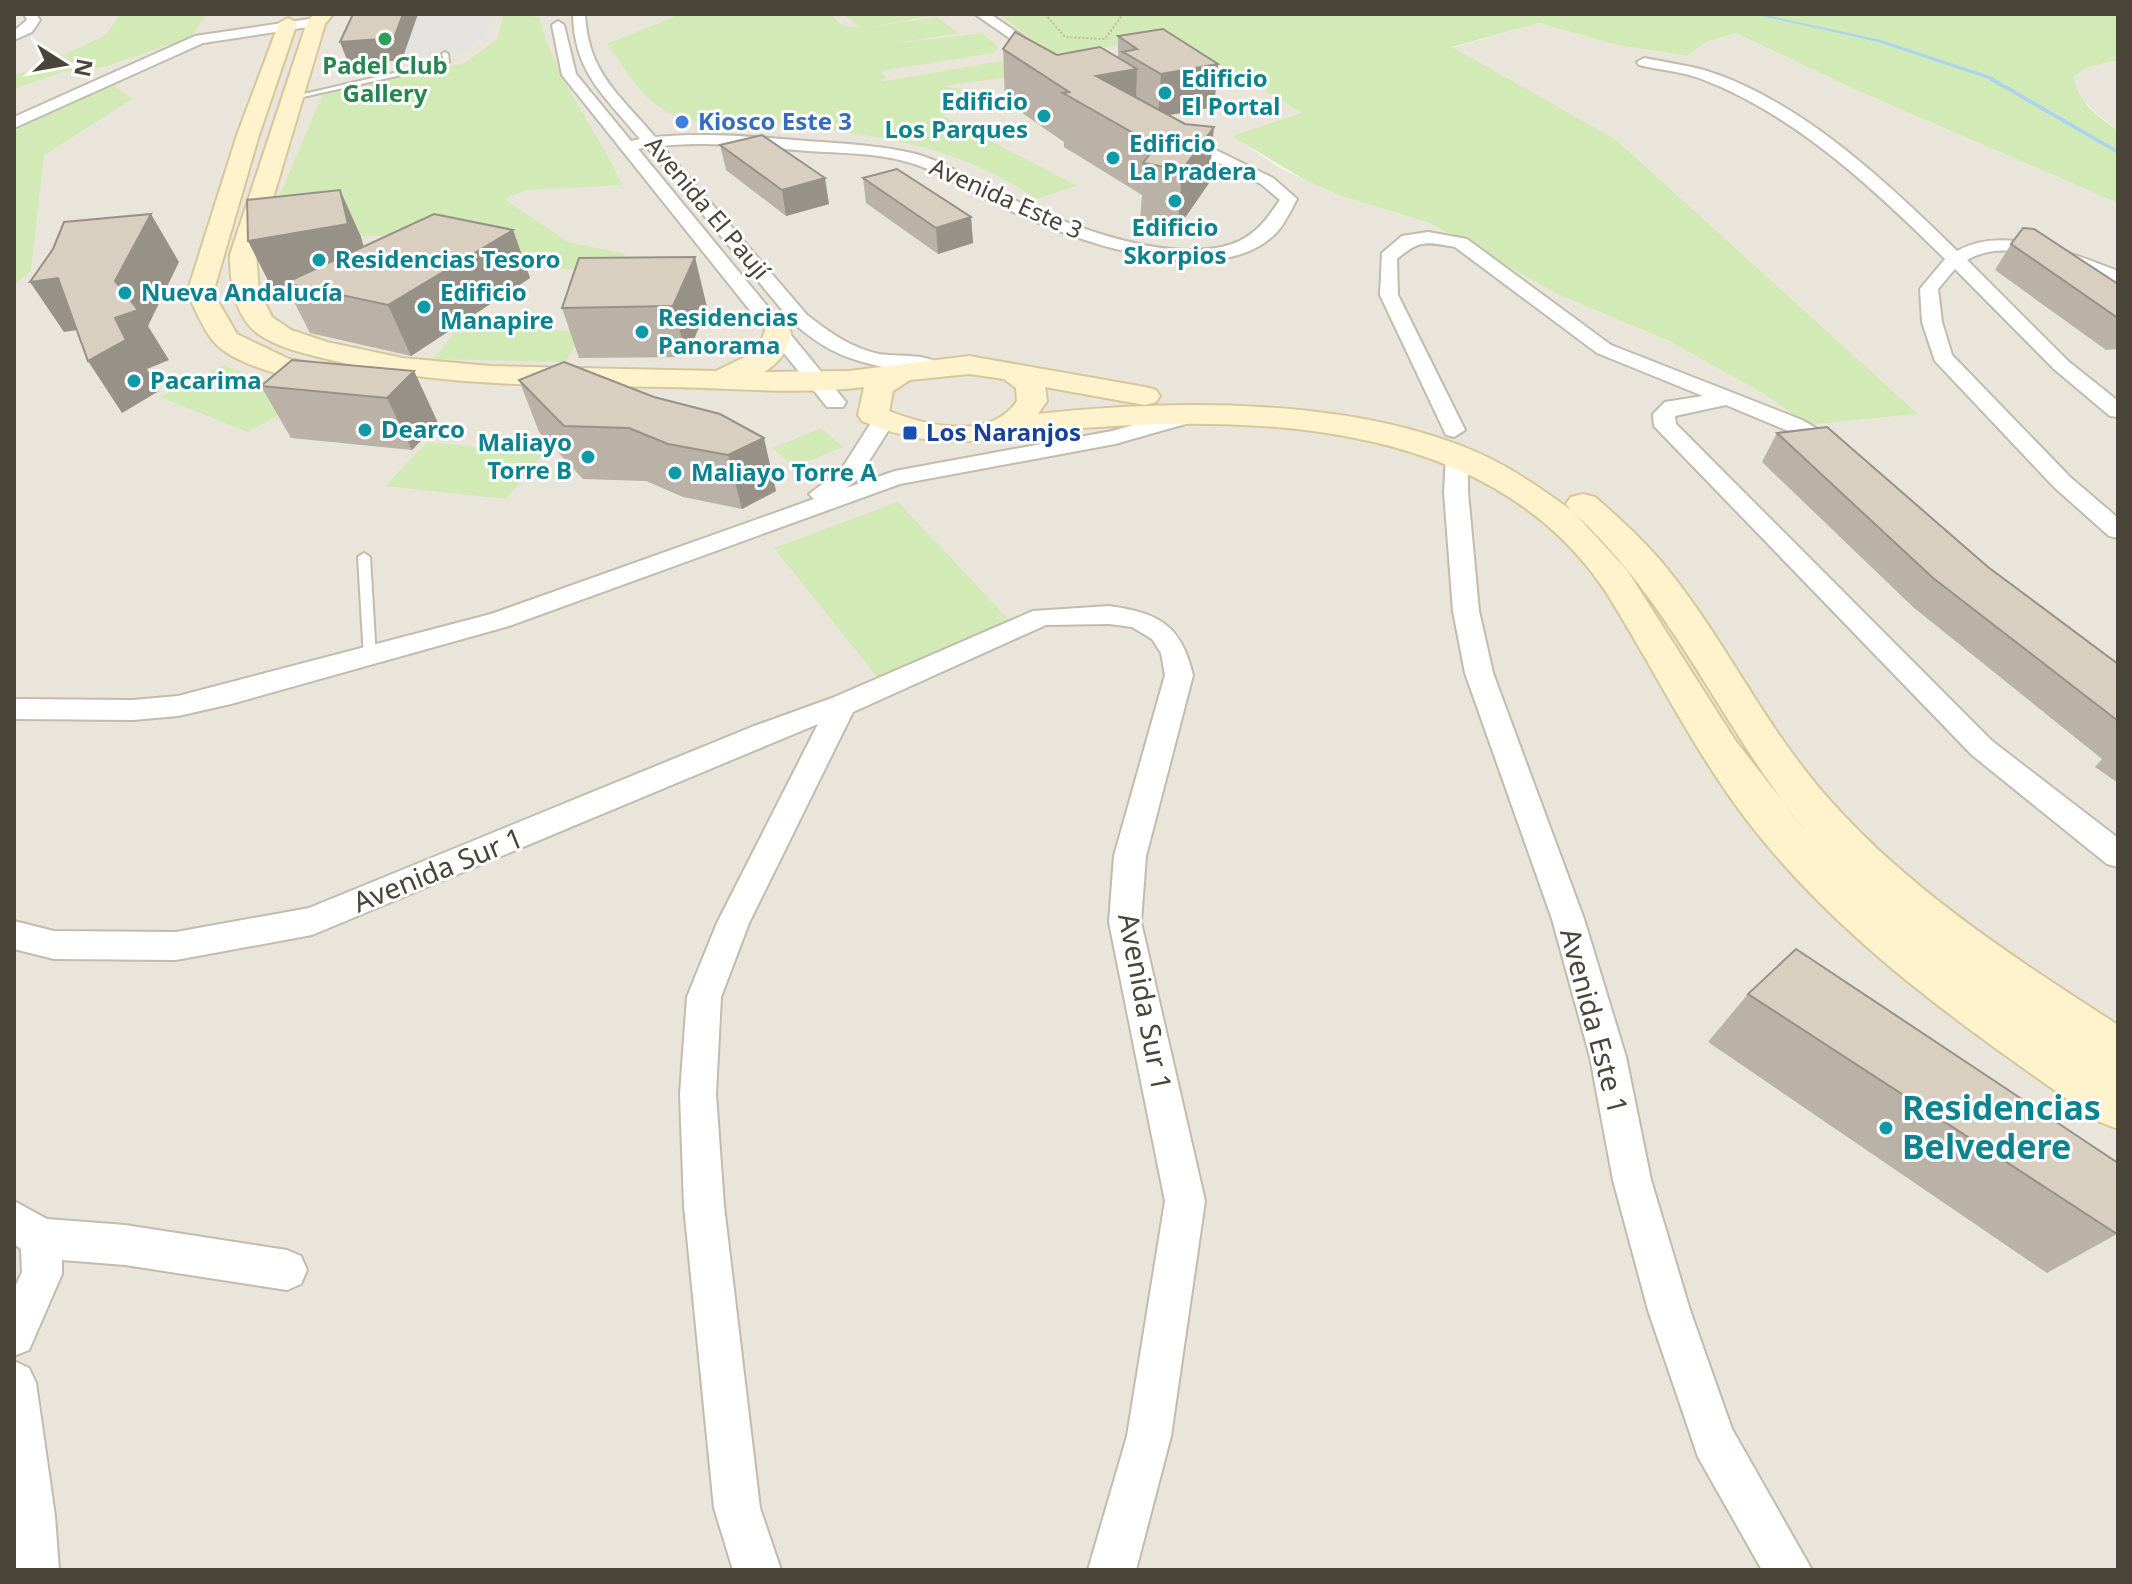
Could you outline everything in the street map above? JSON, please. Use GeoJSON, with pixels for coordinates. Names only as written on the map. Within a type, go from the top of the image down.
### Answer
{"type":"FeatureCollection","features":[{"type":"Feature","properties":{"kind":"main road"},"geometry":{"type":"LineString","coordinates":[[305,17],[307,84],[243,255],[242,274],[252,306],[262,323],[271,329],[292,341],[396,368],[719,379],[826,391],[879,418],[953,435],[1095,418],[1188,416],[1341,423],[1413,439],[1456,443],[1506,453],[1565,490],[1644,562],[1801,796],[1887,885],[2028,992],[2118,1053]]}},
{"type":"Feature","properties":{"kind":"main road"},"geometry":{"type":"LineString","coordinates":[[305,17],[248,135],[200,293],[226,339],[282,367],[429,391],[826,391],[930,365],[968,366],[1126,394],[1294,401],[1369,409],[1456,443],[1486,468],[1546,507],[1598,556],[1763,810],[1855,909],[1952,990],[2118,1105]]}},
{"type":"Feature","properties":{"kind":"main road"},"geometry":{"type":"LineString","coordinates":[[719,379],[763,361],[774,349],[777,332]]}},
{"type":"Feature","properties":{"kind":"main road"},"geometry":{"type":"LineString","coordinates":[[879,418],[879,387],[900,373]]}},
{"type":"Feature","properties":{"kind":"main road"},"geometry":{"type":"LineString","coordinates":[[995,431],[1022,417],[1032,401],[1030,385],[1018,374]]}},
{"type":"Feature","properties":{"kind":"street"},"geometry":{"type":"LineString","coordinates":[[14,36],[27,29],[34,20],[30,14]]}},
{"type":"Feature","properties":{"kind":"street","name":"Avenida El Paují"},"geometry":{"type":"LineString","coordinates":[[559,14],[559,41],[569,75],[826,391]]}},
{"type":"Feature","properties":{"kind":"street","name":"Avenida El Paují"},"geometry":{"type":"LineString","coordinates":[[579,14],[579,38],[587,64],[800,319],[823,338],[865,358],[930,365]]}},
{"type":"Feature","properties":{"kind":"street"},"geometry":{"type":"LineString","coordinates":[[981,14],[1063,68]]}},
{"type":"Feature","properties":{"kind":"street"},"geometry":{"type":"LineString","coordinates":[[250,17],[305,17]]}},
{"type":"Feature","properties":{"kind":"street"},"geometry":{"type":"LineString","coordinates":[[14,123],[204,33],[305,17]]}},
{"type":"Feature","properties":{"kind":"street"},"geometry":{"type":"LineString","coordinates":[[1644,62],[1697,71],[1749,95],[1855,165],[1956,258],[2064,367],[2118,411]]}},
{"type":"Feature","properties":{"kind":"street","name":"Avenida Este 3"},"geometry":{"type":"LineString","coordinates":[[628,146],[649,141],[706,139],[885,151],[944,168],[996,198],[1078,233],[1135,248],[1204,255],[1240,249],[1281,219],[1289,199],[1267,181],[1155,125]]}},
{"type":"Feature","properties":{"kind":"street"},"geometry":{"type":"LineString","coordinates":[[1456,443],[1389,295],[1388,257],[1408,240],[1428,237],[1461,243],[1604,349],[1794,425],[1857,463]]}},
{"type":"Feature","properties":{"kind":"street"},"geometry":{"type":"LineString","coordinates":[[2118,277],[2058,254],[1999,247],[1956,258],[1929,289],[1932,322],[1942,357],[2062,482],[2118,531]]}},
{"type":"Feature","properties":{"kind":"street"},"geometry":{"type":"LineString","coordinates":[[1728,399],[1673,407],[1664,414],[1665,426],[1982,748],[2118,855]]}},
{"type":"Feature","properties":{"kind":"street"},"geometry":{"type":"LineString","coordinates":[[895,478],[1115,437],[1188,416]]}},
{"type":"Feature","properties":{"kind":"street"},"geometry":{"type":"LineString","coordinates":[[782,517],[849,475],[879,418]]}},
{"type":"Feature","properties":{"kind":"street"},"geometry":{"type":"LineString","coordinates":[[14,709],[91,712],[178,706],[370,658],[500,620],[895,478],[995,431]]}},
{"type":"Feature","properties":{"kind":"street","name":"Avenida Este 1"},"geometry":{"type":"LineString","coordinates":[[1456,443],[1456,492],[1466,611],[1479,673],[1568,919],[1608,1057],[1636,1195],[1669,1310],[1714,1441],[1788,1570]]}},
{"type":"Feature","properties":{"kind":"street","name":"Avenida Sur 1"},"geometry":{"type":"LineString","coordinates":[[14,935],[54,945],[176,946],[312,921],[764,733],[842,705],[1042,617],[1109,615],[1139,619],[1161,633],[1174,652],[1179,675],[1130,856],[1125,922],[1185,1201],[1149,1436],[1112,1570]]}},
{"type":"Feature","properties":{"kind":"street"},"geometry":{"type":"LineString","coordinates":[[757,1570],[737,1508],[704,1206],[698,1094],[704,997],[733,923],[842,705]]}},
{"type":"Feature","properties":{"kind":"street"},"geometry":{"type":"LineString","coordinates":[[14,1335],[42,1274],[28,1230],[287,1270]]}},
{"type":"Feature","properties":{"kind":"street"},"geometry":{"type":"LineString","coordinates":[[14,1383],[32,1516],[35,1570]]}},
{"type":"Feature","properties":{"kind":"lane"},"geometry":{"type":"LineString","coordinates":[[307,84],[364,79],[437,64],[447,61],[445,54]]}},
{"type":"Feature","properties":{"kind":"lane"},"geometry":{"type":"LineString","coordinates":[[307,84],[364,79]]}},
{"type":"Feature","properties":{"kind":"lane"},"geometry":{"type":"LineString","coordinates":[[364,557],[370,658]]}},
{"type":"Feature","properties":{"kind":"path"},"geometry":{"type":"LineString","coordinates":[[1045,14],[1065,37],[1105,39],[1123,14]]}},
{"type":"Feature","properties":{"kind":"shaded area"},"geometry":{"type":"Polygon","coordinates":[[[14,14],[1140,14],[1303,114],[1233,136],[1283,170],[1341,196],[1430,223],[1557,294],[1667,340],[1764,394],[1808,425],[1917,414],[1451,48],[1539,23],[1617,45],[1687,56],[1706,42],[1736,33],[1854,89],[2118,203],[2118,1570],[14,1570],[14,14]]]}},
{"type":"Feature","properties":{"kind":"shaded area"},"geometry":{"type":"Polygon","coordinates":[[[418,14],[494,14],[486,39],[476,41],[470,50],[402,60],[418,14]]]}},
{"type":"Feature","properties":{"kind":"shaded area"},"geometry":{"type":"Polygon","coordinates":[[[2118,60],[2118,130],[2075,91],[2074,77],[2085,68],[2118,60]]]}},
{"type":"Feature","properties":{"kind":"green space"},"geometry":{"type":"Polygon","coordinates":[[[120,14],[207,14],[191,37],[104,67],[63,72],[14,89],[14,75],[37,68],[106,35],[120,14]]]}},
{"type":"Feature","properties":{"kind":"green space"},"geometry":{"type":"Polygon","coordinates":[[[504,14],[539,17],[565,82],[622,185],[527,190],[504,199],[568,242],[625,254],[620,272],[508,266],[396,235],[337,237],[268,222],[323,94],[465,63],[497,39],[504,14]]]}},
{"type":"Feature","properties":{"kind":"green space"},"geometry":{"type":"Polygon","coordinates":[[[681,14],[831,14],[841,25],[861,28],[844,15],[939,14],[864,28],[937,17],[958,33],[892,44],[982,33],[998,47],[994,53],[880,71],[886,78],[879,82],[1001,61],[1016,76],[943,86],[976,92],[940,107],[945,117],[1077,186],[1036,199],[996,175],[954,157],[911,144],[824,130],[688,120],[673,115],[641,91],[607,44],[681,14]]]}},
{"type":"Feature","properties":{"kind":"green space"},"geometry":{"type":"Polygon","coordinates":[[[999,14],[2118,14],[2118,60],[2085,68],[2074,77],[2084,101],[2118,130],[2118,203],[1854,89],[1736,33],[1706,42],[1687,56],[1617,45],[1539,23],[1452,47],[1616,140],[1918,414],[1808,425],[1764,394],[1667,340],[1557,294],[1430,223],[1341,196],[1305,180],[1232,136],[1302,113],[1175,38],[1051,54],[999,14]]]}},
{"type":"Feature","properties":{"kind":"green space"},"geometry":{"type":"Polygon","coordinates":[[[112,84],[132,99],[44,155],[31,270],[14,285],[14,131],[112,84]]]}},
{"type":"Feature","properties":{"kind":"green space"},"geometry":{"type":"Polygon","coordinates":[[[458,328],[585,331],[565,362],[433,359],[458,328]]]}},
{"type":"Feature","properties":{"kind":"green space"},"geometry":{"type":"Polygon","coordinates":[[[224,365],[309,398],[248,432],[160,397],[224,365]]]}},
{"type":"Feature","properties":{"kind":"green space"},"geometry":{"type":"Polygon","coordinates":[[[821,428],[843,447],[794,467],[773,448],[821,428]]]}},
{"type":"Feature","properties":{"kind":"green space"},"geometry":{"type":"Polygon","coordinates":[[[427,442],[543,454],[506,499],[385,486],[427,442]]]}},
{"type":"Feature","properties":{"kind":"green space"},"geometry":{"type":"Polygon","coordinates":[[[898,502],[1011,622],[879,679],[774,548],[898,502]]]}},
{"type":"Feature","properties":{"kind":"building"},"geometry":{"type":"Polygon","coordinates":[[[353,14],[403,14],[394,38],[340,42],[353,14]]]}},
{"type":"Feature","properties":{"kind":"building"},"geometry":{"type":"Polygon","coordinates":[[[1163,29],[1218,64],[1161,74],[1123,52],[1137,49],[1118,36],[1163,29]]]}},
{"type":"Feature","properties":{"kind":"building"},"geometry":{"type":"Polygon","coordinates":[[[1015,32],[1057,55],[1100,47],[1137,69],[1096,76],[1185,124],[1214,127],[1182,170],[1143,163],[1156,146],[1063,93],[1069,92],[1003,49],[1015,32]]]}},
{"type":"Feature","properties":{"kind":"building"},"geometry":{"type":"Polygon","coordinates":[[[762,135],[825,178],[782,190],[720,145],[762,135]]]}},
{"type":"Feature","properties":{"kind":"building"},"geometry":{"type":"Polygon","coordinates":[[[897,169],[971,217],[936,228],[863,178],[897,169]]]}},
{"type":"Feature","properties":{"kind":"building"},"geometry":{"type":"Polygon","coordinates":[[[340,190],[348,224],[248,241],[247,200],[340,190]]]}},
{"type":"Feature","properties":{"kind":"building"},"geometry":{"type":"Polygon","coordinates":[[[151,214],[115,281],[138,310],[115,318],[126,340],[88,361],[58,278],[30,282],[53,249],[64,222],[151,214]]]}},
{"type":"Feature","properties":{"kind":"building"},"geometry":{"type":"Polygon","coordinates":[[[434,214],[513,230],[388,305],[285,283],[434,214]]]}},
{"type":"Feature","properties":{"kind":"building"},"geometry":{"type":"Polygon","coordinates":[[[2023,228],[2034,229],[2118,284],[2118,318],[2011,244],[2023,228]]]}},
{"type":"Feature","properties":{"kind":"building"},"geometry":{"type":"Polygon","coordinates":[[[695,257],[673,306],[562,308],[579,258],[695,257]]]}},
{"type":"Feature","properties":{"kind":"building"},"geometry":{"type":"Polygon","coordinates":[[[292,360],[414,371],[387,398],[261,386],[292,360]]]}},
{"type":"Feature","properties":{"kind":"building"},"geometry":{"type":"Polygon","coordinates":[[[564,362],[654,397],[720,414],[764,438],[728,455],[668,444],[629,428],[564,426],[519,380],[564,362]]]}},
{"type":"Feature","properties":{"kind":"building"},"geometry":{"type":"Polygon","coordinates":[[[1827,427],[1988,567],[2118,664],[2118,721],[1933,578],[1777,433],[1827,427]]]}},
{"type":"Feature","properties":{"kind":"building"},"geometry":{"type":"Polygon","coordinates":[[[1796,949],[2118,1163],[2117,1234],[1748,994],[1796,949]]]}},
{"type":"Feature","properties":{"kind":"waterway"},"geometry":{"type":"LineString","coordinates":[[1755,14],[1879,41],[1988,77],[2118,152]]}},
{"type":"Feature","properties":{"kind":"place","name":"Padel Club Gallery"},"geometry":{"type":"Point","coordinates":[385,39]}},
{"type":"Feature","properties":{"kind":"place","name":"Edificio El Portal"},"geometry":{"type":"Point","coordinates":[1165,93]}},
{"type":"Feature","properties":{"kind":"place","name":"Edificio Los Parques"},"geometry":{"type":"Point","coordinates":[1044,116]}},
{"type":"Feature","properties":{"kind":"place","name":"Kiosco Este 3"},"geometry":{"type":"Point","coordinates":[682,122]}},
{"type":"Feature","properties":{"kind":"place","name":"Edificio La Pradera"},"geometry":{"type":"Point","coordinates":[1113,158]}},
{"type":"Feature","properties":{"kind":"place","name":"Edificio Skorpios"},"geometry":{"type":"Point","coordinates":[1175,201]}},
{"type":"Feature","properties":{"kind":"place","name":"Residencias Tesoro"},"geometry":{"type":"Point","coordinates":[319,260]}},
{"type":"Feature","properties":{"kind":"place","name":"Nueva Andalucía"},"geometry":{"type":"Point","coordinates":[125,293]}},
{"type":"Feature","properties":{"kind":"place","name":"Edificio Manapire"},"geometry":{"type":"Point","coordinates":[424,307]}},
{"type":"Feature","properties":{"kind":"place","name":"Residencias Panorama"},"geometry":{"type":"Point","coordinates":[642,332]}},
{"type":"Feature","properties":{"kind":"place","name":"Pacarima"},"geometry":{"type":"Point","coordinates":[134,381]}},
{"type":"Feature","properties":{"kind":"place","name":"Dearco"},"geometry":{"type":"Point","coordinates":[365,430]}},
{"type":"Feature","properties":{"kind":"place","name":"Los Naranjos"},"geometry":{"type":"Point","coordinates":[910,433]}},
{"type":"Feature","properties":{"kind":"place","name":"Maliayo Torre B"},"geometry":{"type":"Point","coordinates":[588,457]}},
{"type":"Feature","properties":{"kind":"place","name":"Maliayo Torre A"},"geometry":{"type":"Point","coordinates":[675,473]}},
{"type":"Feature","properties":{"kind":"place","name":"Residencias Belvedere"},"geometry":{"type":"Point","coordinates":[1886,1128]}}]}
